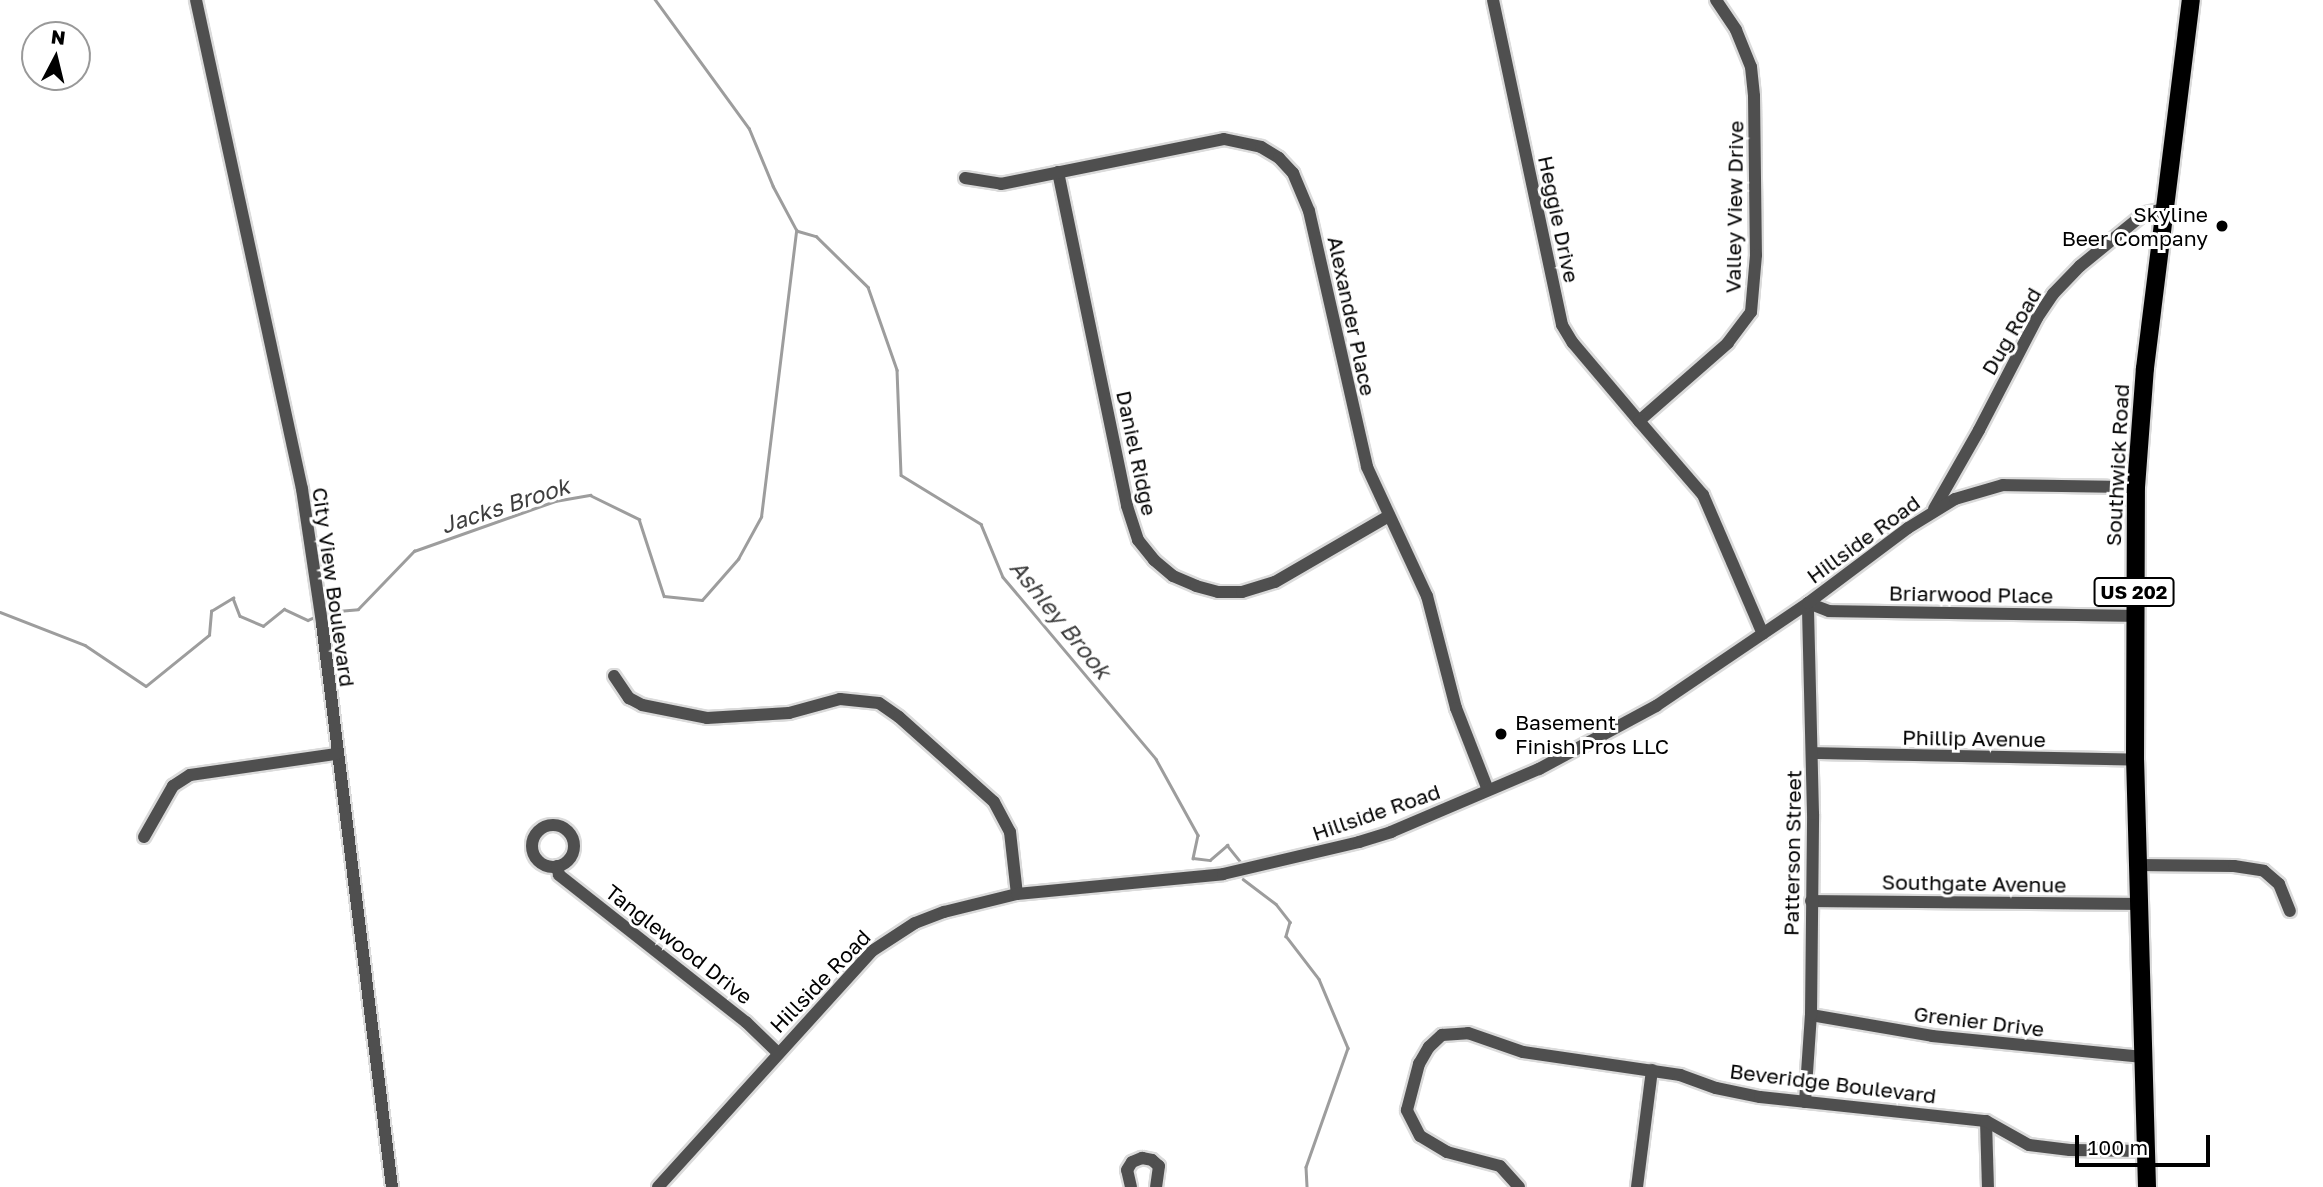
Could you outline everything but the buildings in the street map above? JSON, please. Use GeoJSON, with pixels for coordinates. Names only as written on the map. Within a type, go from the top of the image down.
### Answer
{"type":"FeatureCollection","features":[{"type":"Feature","properties":{"kind":"highway","name":"Southwick Road"},"geometry":{"type":"LineString","coordinates":[[2147,1187],[2136,865],[2136,487],[2142,395],[2191,0]]}},
{"type":"Feature","properties":{"kind":"street","name":"City View Boulevard"},"geometry":{"type":"LineString","coordinates":[[196,0],[302,489],[322,623],[336,754],[392,1187]]}},
{"type":"Feature","properties":{"kind":"street","name":"Heggie Drive"},"geometry":{"type":"LineString","coordinates":[[1493,0],[1562,325],[1573,343],[1639,421]]}},
{"type":"Feature","properties":{"kind":"street","name":"Valley View Drive"},"geometry":{"type":"LineString","coordinates":[[1639,421],[1728,343],[1751,312],[1756,255],[1754,96],[1751,67],[1722,3]]}},
{"type":"Feature","properties":{"kind":"street","name":"Alexander Place"},"geometry":{"type":"LineString","coordinates":[[965,178],[995,184],[1224,139],[1252,143],[1282,160],[1296,177],[1305,195],[1360,444],[1371,478],[1424,589],[1456,708],[1488,790]]}},
{"type":"Feature","properties":{"kind":"street","name":"Daniel Ridge"},"geometry":{"type":"LineString","coordinates":[[1058,173],[1127,506],[1138,540],[1154,560],[1173,576],[1196,586],[1218,592],[1242,592],[1275,582],[1389,516]]}},
{"type":"Feature","properties":{"kind":"street","name":"Dug Road"},"geometry":{"type":"LineString","coordinates":[[1932,512],[2053,293],[2080,266],[2145,213],[2164,209]]}},
{"type":"Feature","properties":{"kind":"street"},"geometry":{"type":"LineString","coordinates":[[1639,421],[1703,495],[1763,634]]}},
{"type":"Feature","properties":{"kind":"street","name":"Hillside Road"},"geometry":{"type":"LineString","coordinates":[[658,1187],[872,951],[915,923],[944,912],[1017,894],[1223,874],[1359,842],[1430,817],[1539,769],[1656,706],[1808,603],[1932,512],[1955,499],[1989,487],[2136,487]]}},
{"type":"Feature","properties":{"kind":"street","name":"Briarwood Place"},"geometry":{"type":"LineString","coordinates":[[1808,603],[1829,611],[2134,616]]}},
{"type":"Feature","properties":{"kind":"street","name":"Patterson Street"},"geometry":{"type":"LineString","coordinates":[[1805,1102],[1811,1015],[1813,753],[1808,603]]}},
{"type":"Feature","properties":{"kind":"street"},"geometry":{"type":"LineString","coordinates":[[614,676],[629,698],[642,705],[707,718],[789,713],[840,699],[879,704],[899,717],[994,802],[1010,832],[1017,894]]}},
{"type":"Feature","properties":{"kind":"street","name":"Phillip Avenue"},"geometry":{"type":"LineString","coordinates":[[1813,753],[2135,760]]}},
{"type":"Feature","properties":{"kind":"street"},"geometry":{"type":"LineString","coordinates":[[144,837],[173,786],[190,775],[336,754]]}},
{"type":"Feature","properties":{"kind":"street"},"geometry":{"type":"LineString","coordinates":[[2136,865],[2234,866],[2264,870],[2279,884],[2290,911]]}},
{"type":"Feature","properties":{"kind":"street","name":"Tanglewood Drive"},"geometry":{"type":"LineString","coordinates":[[557,866],[559,875],[746,1022],[778,1053]]}},
{"type":"Feature","properties":{"kind":"street","name":"Southgate Avenue"},"geometry":{"type":"LineString","coordinates":[[1811,901],[2138,904]]}},
{"type":"Feature","properties":{"kind":"street","name":"Grenier Drive"},"geometry":{"type":"LineString","coordinates":[[1811,1015],[1975,1041],[2143,1057]]}},
{"type":"Feature","properties":{"kind":"street","name":"Beveridge Boulevard"},"geometry":{"type":"LineString","coordinates":[[1520,1187],[1500,1166],[1447,1152],[1420,1136],[1407,1110],[1413,1077],[1432,1043],[1445,1034],[1455,1032],[1523,1052],[1652,1070],[1733,1092],[1986,1121],[2029,1145],[2070,1150],[2146,1151]]}},
{"type":"Feature","properties":{"kind":"street"},"geometry":{"type":"LineString","coordinates":[[1637,1187],[1652,1070]]}},
{"type":"Feature","properties":{"kind":"street"},"geometry":{"type":"LineString","coordinates":[[1986,1121],[1988,1187]]}},
{"type":"Feature","properties":{"kind":"street"},"geometry":{"type":"LineString","coordinates":[[1131,1187],[1127,1170],[1132,1162],[1142,1158],[1152,1160],[1159,1166],[1156,1187]]}},
{"type":"Feature","properties":{"kind":"waterway","name":"Jacks Brook"},"geometry":{"type":"LineString","coordinates":[[326,612],[358,609],[414,551],[555,501],[590,495],[639,519],[664,596],[702,600],[738,559],[761,517],[796,230],[773,187],[749,129],[655,0]]}},
{"type":"Feature","properties":{"kind":"waterway","name":"Ashley Brook"},"geometry":{"type":"LineString","coordinates":[[798,231],[816,236],[868,287],[897,370],[901,475],[981,524],[1003,577],[1156,759],[1198,835],[1193,858],[1210,860],[1227,845],[1240,861]]}},
{"type":"Feature","properties":{"kind":"waterway","name":"Jacks Brook"},"geometry":{"type":"LineString","coordinates":[[0,612],[85,645],[146,686],[209,635],[211,611],[233,598],[240,616],[263,626],[284,609],[308,620],[317,616]]}},
{"type":"Feature","properties":{"kind":"waterway","name":"Ashley Brook"},"geometry":{"type":"LineString","coordinates":[[1243,879],[1276,904],[1290,922],[1286,936],[1319,979],[1348,1048],[1306,1167],[1307,1187]]}},
{"type":"Feature","properties":{"kind":"place","name":"Skyline Beer Company"},"geometry":{"type":"Point","coordinates":[2222,226]}},
{"type":"Feature","properties":{"kind":"place","name":"Basement Finish Pros LLC"},"geometry":{"type":"Point","coordinates":[1501,734]}}]}
